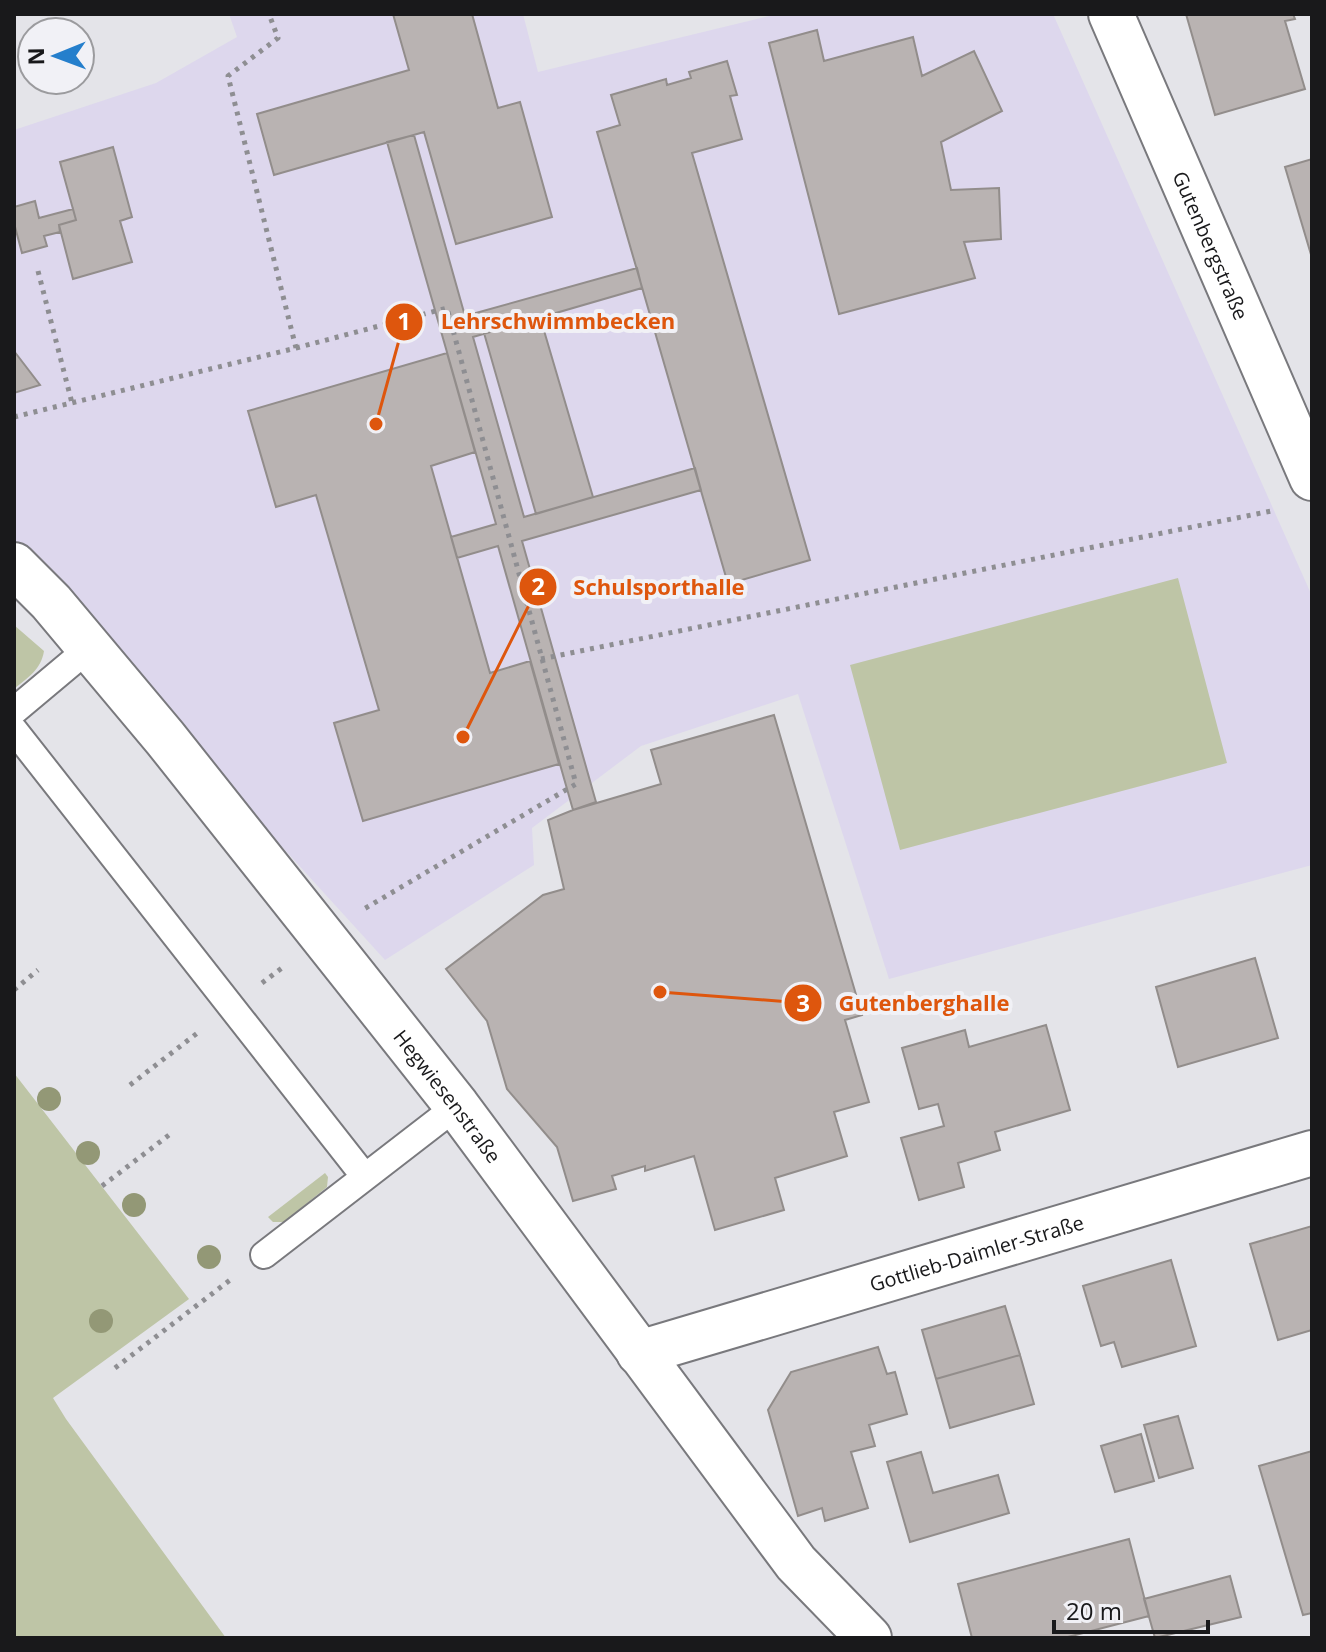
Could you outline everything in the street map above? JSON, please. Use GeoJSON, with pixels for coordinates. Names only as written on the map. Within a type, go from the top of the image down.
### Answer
{"type":"FeatureCollection","features":[{"type":"Feature","properties":{"kind":"street","name":"Gutenbergstraße"},"geometry":{"type":"LineString","coordinates":[[1111,14],[1312,478]]}},
{"type":"Feature","properties":{"kind":"street","name":"Hegwiesenstraße"},"geometry":{"type":"LineString","coordinates":[[14,565],[51,602],[165,738],[457,1106],[796,1563],[869,1638]]}},
{"type":"Feature","properties":{"kind":"street","name":"Gottlieb-Daimler-Straße"},"geometry":{"type":"LineString","coordinates":[[639,1353],[1312,1153]]}},
{"type":"Feature","properties":{"kind":"lane"},"geometry":{"type":"LineString","coordinates":[[14,711],[88,649]]}},
{"type":"Feature","properties":{"kind":"lane"},"geometry":{"type":"LineString","coordinates":[[14,730],[365,1177]]}},
{"type":"Feature","properties":{"kind":"lane"},"geometry":{"type":"LineString","coordinates":[[264,1255],[457,1106]]}},
{"type":"Feature","properties":{"kind":"path"},"geometry":{"type":"LineString","coordinates":[[269,14],[278,38],[228,76],[296,348]]}},
{"type":"Feature","properties":{"kind":"path"},"geometry":{"type":"LineString","coordinates":[[38,271],[72,403]]}},
{"type":"Feature","properties":{"kind":"path"},"geometry":{"type":"LineString","coordinates":[[14,417],[447,308],[576,784],[362,911]]}},
{"type":"Feature","properties":{"kind":"path"},"geometry":{"type":"LineString","coordinates":[[541,659],[1281,509]]}},
{"type":"Feature","properties":{"kind":"path"},"geometry":{"type":"LineString","coordinates":[[14,990],[38,970]]}},
{"type":"Feature","properties":{"kind":"path"},"geometry":{"type":"LineString","coordinates":[[102,1186],[169,1135]]}},
{"type":"Feature","properties":{"kind":"path"},"geometry":{"type":"LineString","coordinates":[[115,1368],[264,1255]]}},
{"type":"Feature","properties":{"kind":"shaded area"},"geometry":{"type":"Polygon","coordinates":[[[229,14],[523,14],[538,72],[777,14],[1053,14],[1312,596],[1312,865],[889,979],[798,694],[641,746],[532,828],[534,865],[385,960],[14,552],[14,130],[156,83],[237,37],[229,14]]]}},
{"type":"Feature","properties":{"kind":"green space"},"geometry":{"type":"Polygon","coordinates":[[[1178,578],[1227,763],[900,850],[850,665],[1178,578]]]}},
{"type":"Feature","properties":{"kind":"green space"},"geometry":{"type":"Polygon","coordinates":[[[14,625],[44,651],[37,668],[14,689],[14,625]]]}},
{"type":"Feature","properties":{"kind":"green space"},"geometry":{"type":"Polygon","coordinates":[[[14,1073],[189,1299],[53,1398],[226,1638],[14,1638],[14,1073]]]}},
{"type":"Feature","properties":{"kind":"green space"},"geometry":{"type":"Polygon","coordinates":[[[325,1173],[328,1177],[327,1187],[284,1222],[273,1222],[268,1217],[325,1173]]]}},
{"type":"Feature","properties":{"kind":"building"},"geometry":{"type":"Polygon","coordinates":[[[393,14],[472,14],[498,108],[520,102],[552,217],[456,244],[424,132],[274,175],[257,114],[409,70],[393,14]]]}},
{"type":"Feature","properties":{"kind":"building"},"geometry":{"type":"Polygon","coordinates":[[[1186,14],[1293,14],[1295,19],[1285,21],[1305,89],[1215,115],[1186,14]]]}},
{"type":"Feature","properties":{"kind":"building"},"geometry":{"type":"Polygon","coordinates":[[[817,30],[824,61],[913,37],[922,76],[974,51],[1002,111],[941,142],[951,190],[999,188],[1001,239],[964,242],[975,278],[839,314],[769,43],[817,30]]]}},
{"type":"Feature","properties":{"kind":"building"},"geometry":{"type":"Polygon","coordinates":[[[727,61],[737,95],[730,96],[742,139],[692,153],[810,560],[728,584],[597,132],[620,125],[611,95],[666,79],[667,85],[691,78],[689,72],[727,61]]]}},
{"type":"Feature","properties":{"kind":"building"},"geometry":{"type":"Polygon","coordinates":[[[414,135],[465,316],[637,268],[642,288],[473,337],[524,517],[695,468],[701,490],[522,541],[596,802],[573,810],[498,546],[457,558],[451,537],[496,524],[387,142],[414,135]]]}},
{"type":"Feature","properties":{"kind":"building"},"geometry":{"type":"Polygon","coordinates":[[[113,147],[132,217],[120,221],[132,262],[73,279],[59,225],[76,220],[60,162],[113,147]]]}},
{"type":"Feature","properties":{"kind":"building"},"geometry":{"type":"Polygon","coordinates":[[[1312,159],[1312,258],[1285,167],[1312,159]]]}},
{"type":"Feature","properties":{"kind":"building"},"geometry":{"type":"Polygon","coordinates":[[[35,201],[39,218],[73,209],[76,220],[59,225],[60,232],[44,236],[47,246],[22,253],[14,223],[14,207],[35,201]]]}},
{"type":"Feature","properties":{"kind":"building"},"geometry":{"type":"Polygon","coordinates":[[[540,317],[593,497],[536,514],[484,333],[540,317]]]}},
{"type":"Feature","properties":{"kind":"building"},"geometry":{"type":"Polygon","coordinates":[[[14,351],[40,385],[14,393],[14,351]]]}},
{"type":"Feature","properties":{"kind":"building"},"geometry":{"type":"Polygon","coordinates":[[[447,353],[475,452],[431,466],[490,673],[530,661],[559,764],[363,821],[334,723],[379,710],[316,495],[276,507],[248,411],[447,353]]]}},
{"type":"Feature","properties":{"kind":"building"},"geometry":{"type":"Polygon","coordinates":[[[774,715],[862,1015],[845,1020],[869,1102],[834,1112],[847,1156],[775,1178],[784,1210],[715,1230],[694,1156],[645,1171],[645,1166],[612,1176],[616,1189],[573,1201],[557,1147],[507,1089],[487,1021],[446,969],[543,895],[564,889],[548,820],[661,784],[651,750],[774,715]]]}},
{"type":"Feature","properties":{"kind":"building"},"geometry":{"type":"Polygon","coordinates":[[[1255,958],[1278,1038],[1178,1067],[1156,987],[1255,958]]]}},
{"type":"Feature","properties":{"kind":"building"},"geometry":{"type":"Polygon","coordinates":[[[1046,1025],[1070,1110],[995,1132],[1000,1150],[958,1163],[964,1187],[919,1200],[901,1138],[944,1126],[938,1104],[919,1109],[902,1048],[965,1030],[969,1047],[1046,1025]]]}},
{"type":"Feature","properties":{"kind":"building"},"geometry":{"type":"Polygon","coordinates":[[[1312,1226],[1312,1330],[1278,1340],[1250,1244],[1312,1226]]]}},
{"type":"Feature","properties":{"kind":"building"},"geometry":{"type":"Polygon","coordinates":[[[1171,1260],[1196,1346],[1122,1367],[1114,1342],[1101,1346],[1083,1286],[1171,1260]]]}},
{"type":"Feature","properties":{"kind":"building"},"geometry":{"type":"Polygon","coordinates":[[[1005,1306],[1020,1355],[936,1379],[922,1330],[1005,1306]]]}},
{"type":"Feature","properties":{"kind":"building"},"geometry":{"type":"Polygon","coordinates":[[[878,1347],[887,1374],[895,1372],[907,1414],[869,1425],[875,1446],[851,1452],[868,1508],[825,1521],[822,1508],[798,1516],[768,1410],[791,1372],[878,1347]]]}},
{"type":"Feature","properties":{"kind":"building"},"geometry":{"type":"Polygon","coordinates":[[[1020,1355],[1034,1404],[950,1428],[936,1379],[1020,1355]]]}},
{"type":"Feature","properties":{"kind":"building"},"geometry":{"type":"Polygon","coordinates":[[[1178,1416],[1193,1468],[1159,1478],[1144,1425],[1178,1416]]]}},
{"type":"Feature","properties":{"kind":"building"},"geometry":{"type":"Polygon","coordinates":[[[1141,1434],[1154,1481],[1115,1492],[1101,1446],[1141,1434]]]}},
{"type":"Feature","properties":{"kind":"building"},"geometry":{"type":"Polygon","coordinates":[[[1312,1451],[1312,1613],[1303,1615],[1259,1466],[1312,1451]]]}},
{"type":"Feature","properties":{"kind":"building"},"geometry":{"type":"Polygon","coordinates":[[[921,1452],[933,1493],[998,1475],[1009,1513],[910,1542],[887,1462],[921,1452]]]}},
{"type":"Feature","properties":{"kind":"building"},"geometry":{"type":"Polygon","coordinates":[[[1129,1539],[1149,1616],[1064,1638],[972,1638],[958,1584],[1129,1539]]]}},
{"type":"Feature","properties":{"kind":"building"},"geometry":{"type":"Polygon","coordinates":[[[1230,1576],[1241,1617],[1155,1638],[1144,1599],[1230,1576]]]}},
{"type":"Feature","properties":{"kind":"place","name":"Lehrschwimmbecken"},"geometry":{"type":"Point","coordinates":[376,424]}},
{"type":"Feature","properties":{"kind":"place","name":"Schulsporthalle"},"geometry":{"type":"Point","coordinates":[463,737]}},
{"type":"Feature","properties":{"kind":"place","name":"Gutenberghalle"},"geometry":{"type":"Point","coordinates":[660,992]}}]}
